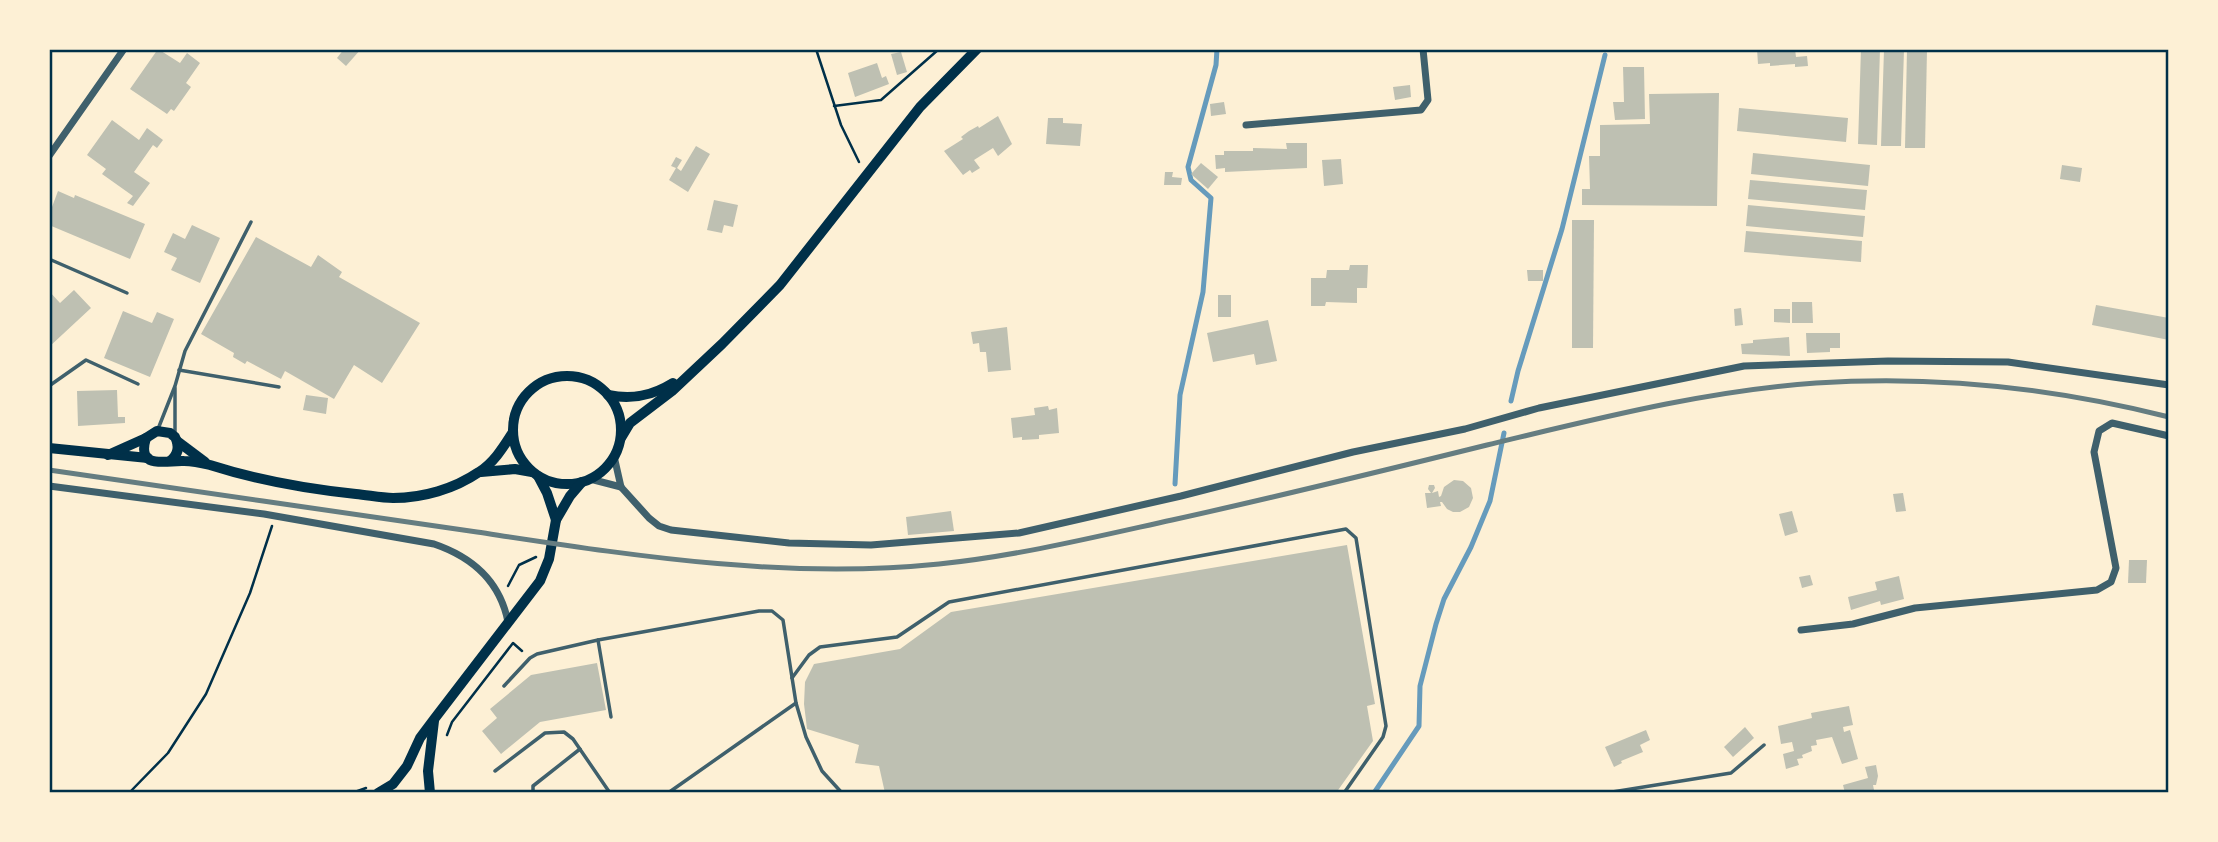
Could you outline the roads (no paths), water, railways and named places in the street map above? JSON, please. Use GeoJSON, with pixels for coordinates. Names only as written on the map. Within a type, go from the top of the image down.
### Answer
{"type":"FeatureCollection","features":[{"type":"Feature","properties":{"kind":"main road"},"geometry":{"type":"LineString","coordinates":[[378,793],[393,784],[407,766],[420,738],[540,581],[549,559],[556,520],[570,496],[586,481],[600,473],[614,456],[621,438],[640,415],[672,391],[780,285],[920,107],[977,49]]}},
{"type":"Feature","properties":{"kind":"main road"},"geometry":{"type":"LineString","coordinates":[[608,395],[625,398],[650,394],[690,373]]}},
{"type":"Feature","properties":{"kind":"main road"},"geometry":{"type":"LineString","coordinates":[[556,520],[547,493],[518,454],[513,432],[514,417],[529,392],[541,383],[569,376],[597,385],[608,395],[620,418],[621,438]]}},
{"type":"Feature","properties":{"kind":"main road"},"geometry":{"type":"LineString","coordinates":[[108,455],[146,439],[157,430],[164,430],[207,464]]}},
{"type":"Feature","properties":{"kind":"main road"},"geometry":{"type":"LineString","coordinates":[[481,471],[513,432]]}},
{"type":"Feature","properties":{"kind":"main road"},"geometry":{"type":"LineString","coordinates":[[146,439],[145,452],[148,458]]}},
{"type":"Feature","properties":{"kind":"main road"},"geometry":{"type":"LineString","coordinates":[[170,461],[177,453],[176,439]]}},
{"type":"Feature","properties":{"kind":"main road"},"geometry":{"type":"LineString","coordinates":[[49,448],[148,458],[158,463],[170,461],[207,464],[263,480],[394,498],[433,493],[481,471],[515,469],[559,484],[586,481]]}},
{"type":"Feature","properties":{"kind":"main road"},"geometry":{"type":"LineString","coordinates":[[430,793],[428,771],[435,718]]}},
{"type":"Feature","properties":{"kind":"street"},"geometry":{"type":"LineString","coordinates":[[49,156],[124,49]]}},
{"type":"Feature","properties":{"kind":"street"},"geometry":{"type":"LineString","coordinates":[[1246,124],[1421,110],[1426,106],[1428,93],[1423,49]]}},
{"type":"Feature","properties":{"kind":"street"},"geometry":{"type":"LineString","coordinates":[[614,456],[621,487],[659,526],[671,530],[789,543],[871,545],[1019,533],[1181,496],[1353,452],[1465,429],[1539,408],[1744,366],[1888,361],[2008,362],[2169,385]]}},
{"type":"Feature","properties":{"kind":"street"},"geometry":{"type":"LineString","coordinates":[[1801,630],[1853,624],[1915,608],[2097,590],[2111,582],[2116,568],[2094,452],[2098,431],[2112,423],[2169,436]]}},
{"type":"Feature","properties":{"kind":"street"},"geometry":{"type":"LineString","coordinates":[[586,481],[621,487]]}},
{"type":"Feature","properties":{"kind":"street"},"geometry":{"type":"LineString","coordinates":[[49,486],[276,516],[413,539],[444,547],[469,560],[485,574],[501,597],[509,624]]}},
{"type":"Feature","properties":{"kind":"lane"},"geometry":{"type":"LineString","coordinates":[[157,430],[175,386],[185,351],[251,222]]}},
{"type":"Feature","properties":{"kind":"lane"},"geometry":{"type":"LineString","coordinates":[[49,259],[127,293]]}},
{"type":"Feature","properties":{"kind":"lane"},"geometry":{"type":"LineString","coordinates":[[49,386],[86,360],[138,384]]}},
{"type":"Feature","properties":{"kind":"lane"},"geometry":{"type":"LineString","coordinates":[[179,370],[279,387]]}},
{"type":"Feature","properties":{"kind":"lane"},"geometry":{"type":"LineString","coordinates":[[175,386],[176,439]]}},
{"type":"Feature","properties":{"kind":"lane"},"geometry":{"type":"LineString","coordinates":[[792,678],[809,655],[820,647],[897,638],[948,601],[1346,530],[1356,538],[1386,726],[1383,737],[1344,793]]}},
{"type":"Feature","properties":{"kind":"lane"},"geometry":{"type":"LineString","coordinates":[[503,686],[537,654],[598,640],[759,611],[772,611],[783,620],[796,702],[806,737],[822,771],[842,793]]}},
{"type":"Feature","properties":{"kind":"lane"},"geometry":{"type":"LineString","coordinates":[[598,640],[611,717]]}},
{"type":"Feature","properties":{"kind":"lane"},"geometry":{"type":"LineString","coordinates":[[668,793],[796,702]]}},
{"type":"Feature","properties":{"kind":"lane"},"geometry":{"type":"LineString","coordinates":[[495,771],[545,733],[564,732],[573,739],[610,793]]}},
{"type":"Feature","properties":{"kind":"lane"},"geometry":{"type":"LineString","coordinates":[[1606,793],[1731,773],[1764,745]]}},
{"type":"Feature","properties":{"kind":"lane"},"geometry":{"type":"LineString","coordinates":[[533,793],[533,786],[580,750]]}},
{"type":"Feature","properties":{"kind":"waterway"},"geometry":{"type":"LineString","coordinates":[[1175,484],[1180,395],[1203,292],[1211,198],[1191,180],[1188,167],[1216,65],[1217,49]]}},
{"type":"Feature","properties":{"kind":"waterway"},"geometry":{"type":"LineString","coordinates":[[1511,401],[1562,229],[1605,55]]}},
{"type":"Feature","properties":{"kind":"waterway"},"geometry":{"type":"LineString","coordinates":[[1374,793],[1419,726],[1420,686],[1436,624],[1444,599],[1471,547],[1490,501],[1504,433]]}},
{"type":"Feature","properties":{"kind":"railway"},"geometry":{"type":"LineString","coordinates":[[49,470],[592,549],[707,563],[823,569],[881,568],[968,561],[1056,545],[1251,502],[1609,416],[1691,399],[1774,387],[1861,381],[1994,386],[2082,398],[2169,417]]}}]}
